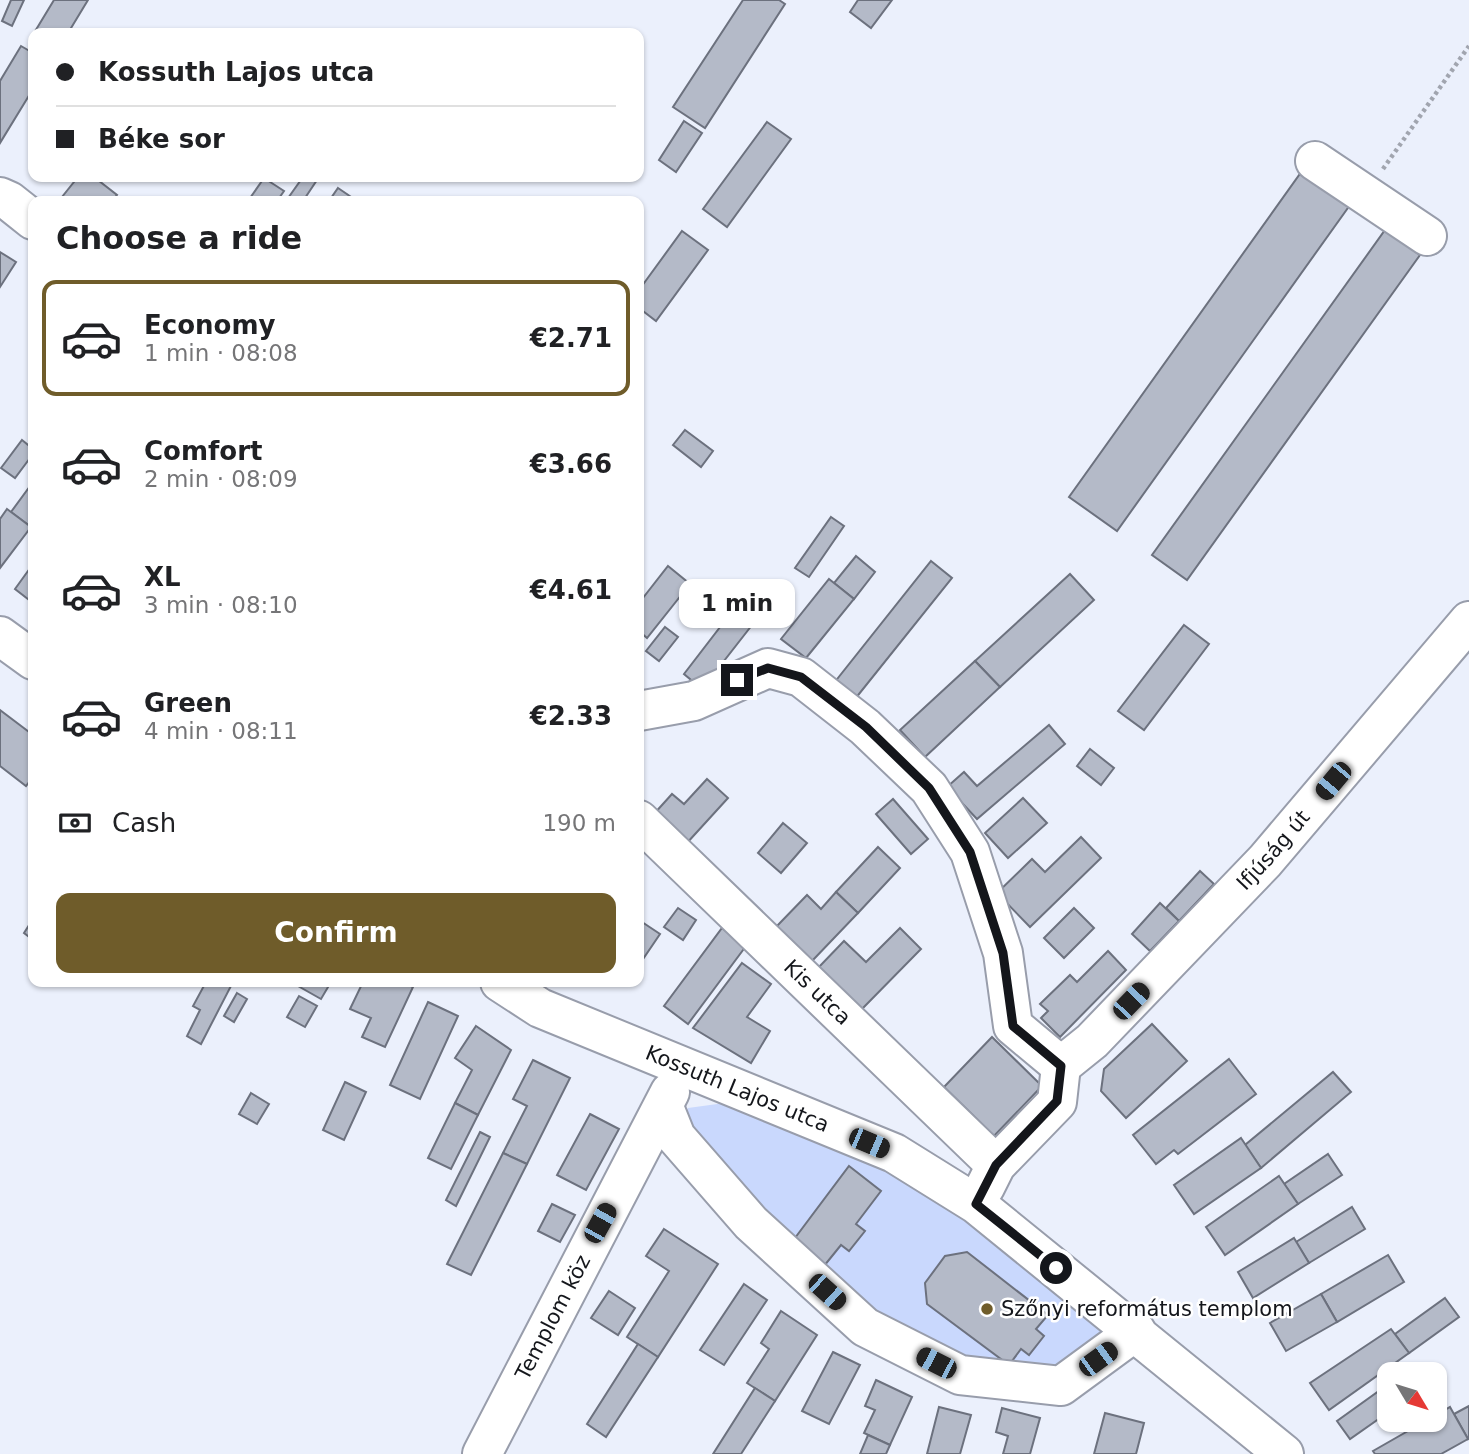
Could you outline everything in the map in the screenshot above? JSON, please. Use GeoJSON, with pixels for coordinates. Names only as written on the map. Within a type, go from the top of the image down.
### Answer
{"type":"FeatureCollection","features":[{"type":"Feature","properties":{"kind":"street"},"geometry":{"type":"LineString","coordinates":[[1315,161],[1427,236]]}},
{"type":"Feature","properties":{"kind":"street"},"geometry":{"type":"LineString","coordinates":[[0,197],[28,216]]}},
{"type":"Feature","properties":{"kind":"street","name":"Ifjúság út"},"geometry":{"type":"LineString","coordinates":[[1061,1066],[1092,1041],[1265,861],[1469,621]]}},
{"type":"Feature","properties":{"kind":"street"},"geometry":{"type":"LineString","coordinates":[[0,636],[28,656]]}},
{"type":"Feature","properties":{"kind":"street"},"geometry":{"type":"LineString","coordinates":[[644,710],[694,701],[768,668],[801,677],[866,727],[929,788],[970,852],[1003,953],[1013,1026],[1061,1066],[1057,1101],[996,1165],[976,1204]]}},
{"type":"Feature","properties":{"kind":"street","name":"Kis utca"},"geometry":{"type":"LineString","coordinates":[[644,825],[996,1165]]}},
{"type":"Feature","properties":{"kind":"street","name":"Kossuth Lajos utca"},"geometry":{"type":"LineString","coordinates":[[508,987],[540,1008],[894,1153],[976,1204],[1136,1331],[1284,1454]]}},
{"type":"Feature","properties":{"kind":"street","name":"Templom köz"},"geometry":{"type":"LineString","coordinates":[[482,1454],[664,1107],[681,1068]]}},
{"type":"Feature","properties":{"kind":"street","name":"Kossuth Lajos utca"},"geometry":{"type":"LineString","coordinates":[[664,1107],[676,1137],[751,1223],[865,1327],[960,1375],[1060,1386],[1136,1331]]}},
{"type":"Feature","properties":{"kind":"path"},"geometry":{"type":"LineString","coordinates":[[1365,195],[1469,46]]}},
{"type":"Feature","properties":{"kind":"shaded area"},"geometry":{"type":"Polygon","coordinates":[[[732,1102],[886,1161],[968,1211],[1110,1330],[1048,1370],[956,1360],[872,1315],[710,1162],[681,1119],[688,1108],[732,1102]]]}},
{"type":"Feature","properties":{"kind":"building"},"geometry":{"type":"Polygon","coordinates":[[[11,0],[24,0],[12,26],[2,21],[11,0]]]}},
{"type":"Feature","properties":{"kind":"building"},"geometry":{"type":"Polygon","coordinates":[[[54,0],[88,0],[71,28],[37,28],[54,0]]]}},
{"type":"Feature","properties":{"kind":"building"},"geometry":{"type":"Polygon","coordinates":[[[743,0],[779,0],[785,4],[705,128],[673,107],[743,0]]]}},
{"type":"Feature","properties":{"kind":"building"},"geometry":{"type":"Polygon","coordinates":[[[858,0],[892,0],[871,28],[850,12],[858,0]]]}},
{"type":"Feature","properties":{"kind":"building"},"geometry":{"type":"Polygon","coordinates":[[[21,46],[28,50],[28,97],[0,143],[0,81],[21,46]]]}},
{"type":"Feature","properties":{"kind":"building"},"geometry":{"type":"Polygon","coordinates":[[[684,121],[702,133],[676,172],[659,160],[684,121]]]}},
{"type":"Feature","properties":{"kind":"building"},"geometry":{"type":"Polygon","coordinates":[[[767,122],[791,139],[727,227],[703,209],[767,122]]]}},
{"type":"Feature","properties":{"kind":"building"},"geometry":{"type":"Polygon","coordinates":[[[1302,171],[1350,205],[1117,531],[1069,497],[1302,171]]]}},
{"type":"Feature","properties":{"kind":"building"},"geometry":{"type":"Polygon","coordinates":[[[74,182],[100,182],[117,195],[116,196],[63,196],[74,182]]]}},
{"type":"Feature","properties":{"kind":"building"},"geometry":{"type":"Polygon","coordinates":[[[261,182],[270,182],[284,191],[280,196],[251,196],[261,182]]]}},
{"type":"Feature","properties":{"kind":"building"},"geometry":{"type":"Polygon","coordinates":[[[299,182],[316,182],[306,196],[290,196],[299,182]]]}},
{"type":"Feature","properties":{"kind":"building"},"geometry":{"type":"Polygon","coordinates":[[[338,188],[350,196],[332,196],[338,188]]]}},
{"type":"Feature","properties":{"kind":"building"},"geometry":{"type":"Polygon","coordinates":[[[1385,230],[1420,255],[1187,580],[1152,555],[1385,230]]]}},
{"type":"Feature","properties":{"kind":"building"},"geometry":{"type":"Polygon","coordinates":[[[682,231],[708,250],[656,321],[644,312],[644,283],[682,231]]]}},
{"type":"Feature","properties":{"kind":"building"},"geometry":{"type":"Polygon","coordinates":[[[0,252],[16,262],[0,287],[0,252]]]}},
{"type":"Feature","properties":{"kind":"building"},"geometry":{"type":"Polygon","coordinates":[[[685,430],[713,451],[701,467],[673,445],[685,430]]]}},
{"type":"Feature","properties":{"kind":"building"},"geometry":{"type":"Polygon","coordinates":[[[22,440],[28,445],[28,461],[15,478],[1,468],[22,440]]]}},
{"type":"Feature","properties":{"kind":"building"},"geometry":{"type":"Polygon","coordinates":[[[28,489],[28,525],[11,512],[28,489]]]}},
{"type":"Feature","properties":{"kind":"building"},"geometry":{"type":"Polygon","coordinates":[[[7,509],[28,525],[28,531],[0,568],[0,519],[7,509]]]}},
{"type":"Feature","properties":{"kind":"building"},"geometry":{"type":"Polygon","coordinates":[[[831,517],[844,526],[809,577],[795,568],[831,517]]]}},
{"type":"Feature","properties":{"kind":"building"},"geometry":{"type":"Polygon","coordinates":[[[856,556],[875,572],[854,599],[834,583],[856,556]]]}},
{"type":"Feature","properties":{"kind":"building"},"geometry":{"type":"Polygon","coordinates":[[[931,561],[952,578],[855,699],[834,683],[931,561]]]}},
{"type":"Feature","properties":{"kind":"building"},"geometry":{"type":"Polygon","coordinates":[[[668,566],[690,584],[647,638],[644,635],[644,597],[668,566]]]}},
{"type":"Feature","properties":{"kind":"building"},"geometry":{"type":"Polygon","coordinates":[[[28,571],[28,599],[15,589],[28,571]]]}},
{"type":"Feature","properties":{"kind":"building"},"geometry":{"type":"Polygon","coordinates":[[[1070,574],[1094,600],[1000,687],[975,661],[1070,574]]]}},
{"type":"Feature","properties":{"kind":"building"},"geometry":{"type":"Polygon","coordinates":[[[829,579],[854,599],[806,658],[781,639],[829,579]]]}},
{"type":"Feature","properties":{"kind":"building"},"geometry":{"type":"Polygon","coordinates":[[[744,596],[763,611],[702,689],[684,674],[744,596]]]}},
{"type":"Feature","properties":{"kind":"building"},"geometry":{"type":"Polygon","coordinates":[[[1184,625],[1209,644],[1144,730],[1118,711],[1184,625]]]}},
{"type":"Feature","properties":{"kind":"building"},"geometry":{"type":"Polygon","coordinates":[[[665,627],[678,637],[659,661],[646,651],[665,627]]]}},
{"type":"Feature","properties":{"kind":"building"},"geometry":{"type":"Polygon","coordinates":[[[975,661],[1000,687],[925,757],[900,730],[975,661]]]}},
{"type":"Feature","properties":{"kind":"building"},"geometry":{"type":"Polygon","coordinates":[[[0,710],[28,731],[28,783],[26,786],[0,766],[0,710]]]}},
{"type":"Feature","properties":{"kind":"building"},"geometry":{"type":"Polygon","coordinates":[[[1049,725],[1065,744],[977,819],[947,787],[964,772],[977,786],[1049,725]]]}},
{"type":"Feature","properties":{"kind":"building"},"geometry":{"type":"Polygon","coordinates":[[[1090,749],[1114,768],[1101,785],[1077,766],[1090,749]]]}},
{"type":"Feature","properties":{"kind":"building"},"geometry":{"type":"Polygon","coordinates":[[[707,779],[728,798],[686,844],[653,815],[672,794],[684,804],[707,779]]]}},
{"type":"Feature","properties":{"kind":"building"},"geometry":{"type":"Polygon","coordinates":[[[1023,798],[1047,823],[1008,858],[985,833],[1023,798]]]}},
{"type":"Feature","properties":{"kind":"building"},"geometry":{"type":"Polygon","coordinates":[[[893,799],[928,839],[911,854],[876,814],[893,799]]]}},
{"type":"Feature","properties":{"kind":"building"},"geometry":{"type":"Polygon","coordinates":[[[783,823],[807,843],[781,873],[758,853],[783,823]]]}},
{"type":"Feature","properties":{"kind":"building"},"geometry":{"type":"Polygon","coordinates":[[[1081,837],[1101,858],[1030,927],[997,893],[1032,859],[1045,872],[1081,837]]]}},
{"type":"Feature","properties":{"kind":"building"},"geometry":{"type":"Polygon","coordinates":[[[878,847],[900,868],[858,913],[836,892],[878,847]]]}},
{"type":"Feature","properties":{"kind":"building"},"geometry":{"type":"Polygon","coordinates":[[[1200,871],[1214,884],[1179,921],[1166,908],[1200,871]]]}},
{"type":"Feature","properties":{"kind":"building"},"geometry":{"type":"Polygon","coordinates":[[[836,892],[858,913],[812,961],[776,927],[807,895],[821,909],[836,892]]]}},
{"type":"Feature","properties":{"kind":"building"},"geometry":{"type":"Polygon","coordinates":[[[1160,903],[1179,921],[1150,951],[1132,934],[1160,903]]]}},
{"type":"Feature","properties":{"kind":"building"},"geometry":{"type":"Polygon","coordinates":[[[678,908],[696,920],[683,940],[664,927],[678,908]]]}},
{"type":"Feature","properties":{"kind":"building"},"geometry":{"type":"Polygon","coordinates":[[[1074,908],[1094,928],[1064,958],[1044,938],[1074,908]]]}},
{"type":"Feature","properties":{"kind":"building"},"geometry":{"type":"Polygon","coordinates":[[[644,923],[660,934],[644,958],[644,923]]]}},
{"type":"Feature","properties":{"kind":"building"},"geometry":{"type":"Polygon","coordinates":[[[722,928],[746,946],[688,1024],[664,1006],[722,928]]]}},
{"type":"Feature","properties":{"kind":"building"},"geometry":{"type":"Polygon","coordinates":[[[900,928],[921,949],[861,1010],[818,968],[844,941],[866,962],[900,928]]]}},
{"type":"Feature","properties":{"kind":"building"},"geometry":{"type":"Polygon","coordinates":[[[1108,951],[1126,970],[1060,1037],[1041,1018],[1048,1011],[1040,1004],[1070,975],[1077,982],[1108,951]]]}},
{"type":"Feature","properties":{"kind":"building"},"geometry":{"type":"Polygon","coordinates":[[[742,963],[771,984],[747,1017],[770,1031],[751,1063],[693,1028],[742,963]]]}},
{"type":"Feature","properties":{"kind":"building"},"geometry":{"type":"Polygon","coordinates":[[[203,987],[230,987],[201,1044],[187,1036],[200,1010],[193,1006],[203,987]]]}},
{"type":"Feature","properties":{"kind":"building"},"geometry":{"type":"Polygon","coordinates":[[[300,987],[328,987],[321,999],[300,987]]]}},
{"type":"Feature","properties":{"kind":"building"},"geometry":{"type":"Polygon","coordinates":[[[361,987],[413,987],[385,1047],[362,1037],[371,1018],[350,1009],[361,987]]]}},
{"type":"Feature","properties":{"kind":"building"},"geometry":{"type":"Polygon","coordinates":[[[237,993],[247,999],[234,1022],[224,1016],[237,993]]]}},
{"type":"Feature","properties":{"kind":"building"},"geometry":{"type":"Polygon","coordinates":[[[299,996],[317,1006],[305,1027],[287,1017],[299,996]]]}},
{"type":"Feature","properties":{"kind":"building"},"geometry":{"type":"Polygon","coordinates":[[[428,1002],[458,1016],[420,1099],[390,1085],[428,1002]]]}},
{"type":"Feature","properties":{"kind":"building"},"geometry":{"type":"Polygon","coordinates":[[[1152,1024],[1187,1061],[1126,1118],[1101,1091],[1104,1069],[1152,1024]]]}},
{"type":"Feature","properties":{"kind":"building"},"geometry":{"type":"Polygon","coordinates":[[[476,1026],[511,1050],[478,1115],[455,1103],[472,1070],[455,1058],[476,1026]]]}},
{"type":"Feature","properties":{"kind":"building"},"geometry":{"type":"Polygon","coordinates":[[[992,1037],[1042,1086],[994,1136],[944,1087],[992,1037]]]}},
{"type":"Feature","properties":{"kind":"building"},"geometry":{"type":"Polygon","coordinates":[[[1229,1059],[1256,1094],[1178,1154],[1174,1150],[1156,1164],[1133,1135],[1229,1059]]]}},
{"type":"Feature","properties":{"kind":"building"},"geometry":{"type":"Polygon","coordinates":[[[533,1060],[570,1078],[527,1164],[503,1153],[527,1106],[513,1099],[533,1060]]]}},
{"type":"Feature","properties":{"kind":"building"},"geometry":{"type":"Polygon","coordinates":[[[1333,1072],[1351,1092],[1261,1168],[1245,1145],[1333,1072]]]}},
{"type":"Feature","properties":{"kind":"building"},"geometry":{"type":"Polygon","coordinates":[[[345,1082],[366,1092],[344,1140],[323,1130],[345,1082]]]}},
{"type":"Feature","properties":{"kind":"building"},"geometry":{"type":"Polygon","coordinates":[[[251,1093],[269,1104],[257,1124],[239,1114],[251,1093]]]}},
{"type":"Feature","properties":{"kind":"building"},"geometry":{"type":"Polygon","coordinates":[[[455,1103],[478,1115],[451,1169],[428,1158],[455,1103]]]}},
{"type":"Feature","properties":{"kind":"building"},"geometry":{"type":"Polygon","coordinates":[[[590,1114],[619,1129],[586,1190],[557,1175],[590,1114]]]}},
{"type":"Feature","properties":{"kind":"building"},"geometry":{"type":"Polygon","coordinates":[[[480,1132],[490,1137],[456,1206],[446,1200],[480,1132]]]}},
{"type":"Feature","properties":{"kind":"building"},"geometry":{"type":"Polygon","coordinates":[[[1241,1138],[1261,1168],[1194,1214],[1174,1185],[1241,1138]]]}},
{"type":"Feature","properties":{"kind":"building"},"geometry":{"type":"Polygon","coordinates":[[[503,1153],[527,1164],[471,1275],[447,1264],[503,1153]]]}},
{"type":"Feature","properties":{"kind":"building"},"geometry":{"type":"Polygon","coordinates":[[[1328,1154],[1342,1175],[1298,1204],[1284,1184],[1328,1154]]]}},
{"type":"Feature","properties":{"kind":"building"},"geometry":{"type":"Polygon","coordinates":[[[849,1166],[881,1191],[856,1224],[865,1231],[849,1251],[841,1245],[824,1266],[792,1242],[849,1166]]]}},
{"type":"Feature","properties":{"kind":"building"},"geometry":{"type":"Polygon","coordinates":[[[1279,1176],[1298,1204],[1225,1255],[1206,1227],[1279,1176]]]}},
{"type":"Feature","properties":{"kind":"building"},"geometry":{"type":"Polygon","coordinates":[[[552,1204],[575,1215],[560,1242],[538,1231],[552,1204]]]}},
{"type":"Feature","properties":{"kind":"building"},"geometry":{"type":"Polygon","coordinates":[[[1352,1207],[1365,1229],[1309,1263],[1296,1242],[1352,1207]]]}},
{"type":"Feature","properties":{"kind":"building"},"geometry":{"type":"Polygon","coordinates":[[[664,1229],[718,1264],[658,1357],[627,1337],[669,1271],[646,1256],[664,1229]]]}},
{"type":"Feature","properties":{"kind":"building"},"geometry":{"type":"Polygon","coordinates":[[[1294,1238],[1309,1263],[1253,1298],[1238,1272],[1294,1238]]]}},
{"type":"Feature","properties":{"kind":"building","name":"Szőnyi református templom"},"geometry":{"type":"Polygon","coordinates":[[[967,1252],[1048,1315],[1036,1329],[1044,1336],[1029,1355],[1021,1349],[1009,1365],[927,1304],[925,1283],[945,1256],[967,1252]]]}},
{"type":"Feature","properties":{"kind":"building"},"geometry":{"type":"Polygon","coordinates":[[[1388,1255],[1404,1282],[1337,1322],[1321,1294],[1388,1255]]]}},
{"type":"Feature","properties":{"kind":"building"},"geometry":{"type":"Polygon","coordinates":[[[744,1284],[767,1300],[724,1365],[700,1350],[744,1284]]]}},
{"type":"Feature","properties":{"kind":"building"},"geometry":{"type":"Polygon","coordinates":[[[609,1291],[635,1308],[618,1335],[591,1318],[609,1291]]]}},
{"type":"Feature","properties":{"kind":"building"},"geometry":{"type":"Polygon","coordinates":[[[1321,1294],[1337,1322],[1286,1351],[1270,1323],[1321,1294]]]}},
{"type":"Feature","properties":{"kind":"building"},"geometry":{"type":"Polygon","coordinates":[[[1445,1298],[1459,1317],[1409,1353],[1395,1334],[1445,1298]]]}},
{"type":"Feature","properties":{"kind":"building"},"geometry":{"type":"Polygon","coordinates":[[[781,1311],[817,1335],[775,1401],[747,1383],[769,1349],[761,1343],[781,1311]]]}},
{"type":"Feature","properties":{"kind":"building"},"geometry":{"type":"Polygon","coordinates":[[[1391,1329],[1409,1353],[1396,1362],[1377,1362],[1377,1376],[1329,1410],[1310,1383],[1391,1329]]]}},
{"type":"Feature","properties":{"kind":"building"},"geometry":{"type":"Polygon","coordinates":[[[638,1344],[658,1357],[606,1437],[587,1424],[638,1344]]]}},
{"type":"Feature","properties":{"kind":"building"},"geometry":{"type":"Polygon","coordinates":[[[833,1352],[860,1365],[829,1424],[802,1411],[833,1352]]]}},
{"type":"Feature","properties":{"kind":"building"},"geometry":{"type":"Polygon","coordinates":[[[876,1380],[912,1397],[890,1445],[864,1433],[875,1410],[865,1406],[876,1380]]]}},
{"type":"Feature","properties":{"kind":"building"},"geometry":{"type":"Polygon","coordinates":[[[755,1388],[775,1401],[741,1454],[713,1454],[755,1388]]]}},
{"type":"Feature","properties":{"kind":"building"},"geometry":{"type":"Polygon","coordinates":[[[1377,1392],[1377,1420],[1350,1439],[1337,1421],[1377,1392]]]}},
{"type":"Feature","properties":{"kind":"building"},"geometry":{"type":"Polygon","coordinates":[[[1469,1406],[1469,1438],[1468,1439],[1454,1414],[1469,1406]]]}},
{"type":"Feature","properties":{"kind":"building"},"geometry":{"type":"Polygon","coordinates":[[[939,1407],[971,1415],[960,1454],[927,1454],[939,1407]]]}},
{"type":"Feature","properties":{"kind":"building"},"geometry":{"type":"Polygon","coordinates":[[[1450,1407],[1468,1439],[1441,1454],[1375,1454],[1373,1451],[1406,1432],[1447,1432],[1447,1409],[1450,1407]]]}},
{"type":"Feature","properties":{"kind":"building"},"geometry":{"type":"Polygon","coordinates":[[[1002,1408],[1040,1418],[1030,1454],[1003,1454],[1008,1436],[996,1432],[1002,1408]]]}},
{"type":"Feature","properties":{"kind":"building"},"geometry":{"type":"Polygon","coordinates":[[[1105,1413],[1144,1423],[1136,1454],[1094,1454],[1105,1413]]]}},
{"type":"Feature","properties":{"kind":"building"},"geometry":{"type":"Polygon","coordinates":[[[868,1435],[890,1445],[886,1454],[860,1454],[868,1435]]]}},
{"type":"Feature","properties":{"kind":"place","name":"Szőnyi református templom"},"geometry":{"type":"Point","coordinates":[987,1309]}},
{"type":"Feature","properties":{"kind":"route"},"geometry":{"type":"LineString","coordinates":[[737,680],[768,668],[801,677],[866,727],[929,788],[970,852],[1003,953],[1013,1026],[1061,1066],[1057,1101],[996,1165],[976,1204],[1056,1268]]}}]}
